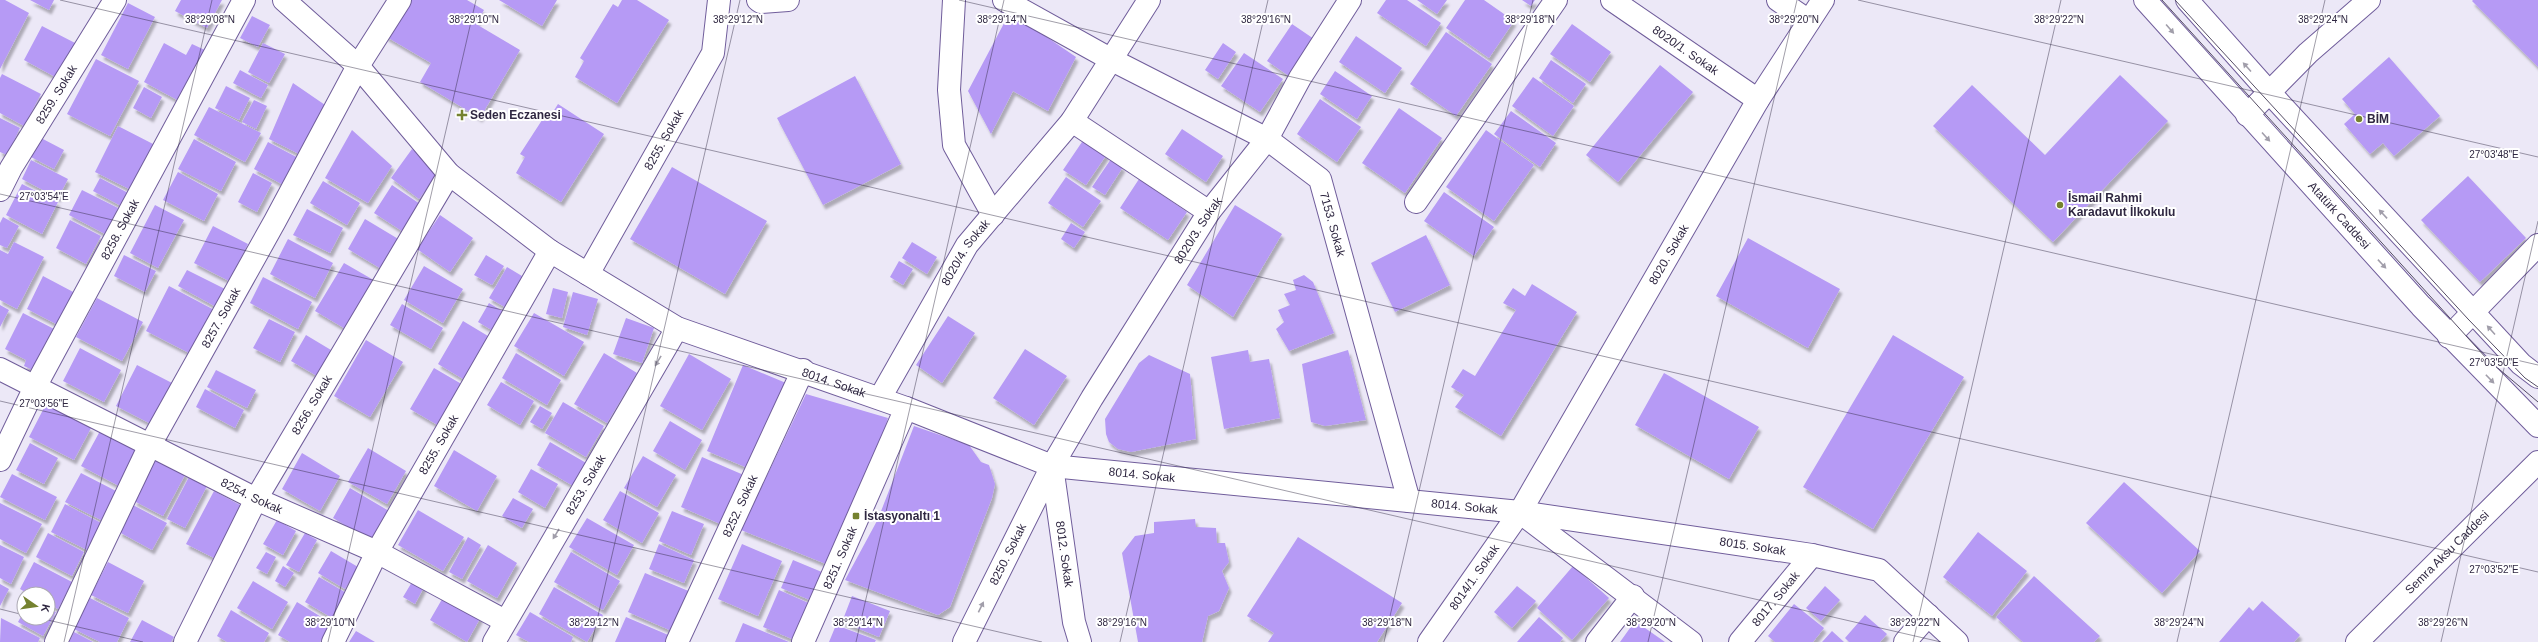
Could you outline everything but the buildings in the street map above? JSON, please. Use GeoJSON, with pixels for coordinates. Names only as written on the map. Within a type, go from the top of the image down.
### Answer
{"type":"FeatureCollection","features":[{"type":"Feature","properties":{"kind":"street","name":"8259. Sokak"},"geometry":{"type":"LineString","coordinates":[[0,190],[11,168],[115,0]]}},
{"type":"Feature","properties":{"kind":"street","name":"8258. Sokak"},"geometry":{"type":"LineString","coordinates":[[0,460],[35,386],[244,0]]}},
{"type":"Feature","properties":{"kind":"street","name":"8014. Sokak"},"geometry":{"type":"LineString","coordinates":[[284,0],[358,66],[449,174],[550,251],[678,328],[803,370],[880,398],[1052,466],[1520,512]]}},
{"type":"Feature","properties":{"kind":"street","name":"8257. Sokak"},"geometry":{"type":"LineString","coordinates":[[56,642],[150,445],[275,222],[358,66],[400,0]]}},
{"type":"Feature","properties":{"kind":"street","name":"8255. Sokak"},"geometry":{"type":"LineString","coordinates":[[588,274],[713,53],[719,0]]}},
{"type":"Feature","properties":{"kind":"street"},"geometry":{"type":"LineString","coordinates":[[758,0],[761,2],[788,0]]}},
{"type":"Feature","properties":{"kind":"street"},"geometry":{"type":"LineString","coordinates":[[954,0],[949,90],[954,145],[993,214]]}},
{"type":"Feature","properties":{"kind":"street","name":"7153. Sokak"},"geometry":{"type":"LineString","coordinates":[[1004,0],[1112,60],[1267,139],[1320,179],[1408,502]]}},
{"type":"Feature","properties":{"kind":"street","name":"8020/4. Sokak"},"geometry":{"type":"LineString","coordinates":[[880,398],[967,245],[1072,121],[1149,0]]}},
{"type":"Feature","properties":{"kind":"street","name":"8020/3. Sokak"},"geometry":{"type":"LineString","coordinates":[[1052,466],[1209,212],[1267,139],[1300,78],[1350,0]]}},
{"type":"Feature","properties":{"kind":"street"},"geometry":{"type":"LineString","coordinates":[[1416,202],[1556,0]]}},
{"type":"Feature","properties":{"kind":"street","name":"8020/1. Sokak"},"geometry":{"type":"LineString","coordinates":[[1612,0],[1758,100]]}},
{"type":"Feature","properties":{"kind":"street"},"geometry":{"type":"LineString","coordinates":[[1778,0],[1809,21]]}},
{"type":"Feature","properties":{"kind":"street","name":"8020. Sokak"},"geometry":{"type":"LineString","coordinates":[[1520,512],[1758,100],[1823,0]]}},
{"type":"Feature","properties":{"kind":"street","name":"Atatürk Caddesi"},"geometry":{"type":"LineString","coordinates":[[2145,0],[2247,115],[2449,337],[2538,426]]}},
{"type":"Feature","properties":{"kind":"street"},"geometry":{"type":"LineString","coordinates":[[2187,0],[2269,92],[2475,312],[2521,364],[2538,377]]}},
{"type":"Feature","properties":{"kind":"street"},"geometry":{"type":"LineString","coordinates":[[2247,115],[2308,53],[2369,0]]}},
{"type":"Feature","properties":{"kind":"street"},"geometry":{"type":"LineString","coordinates":[[1072,121],[1209,212]]}},
{"type":"Feature","properties":{"kind":"street","name":"8256. Sokak"},"geometry":{"type":"LineString","coordinates":[[185,642],[256,499],[449,174]]}},
{"type":"Feature","properties":{"kind":"street"},"geometry":{"type":"LineString","coordinates":[[2449,337],[2475,312],[2538,245]]}},
{"type":"Feature","properties":{"kind":"street","name":"8255. Sokak"},"geometry":{"type":"LineString","coordinates":[[333,642],[377,552],[550,251]]}},
{"type":"Feature","properties":{"kind":"street","name":"8253. Sokak"},"geometry":{"type":"LineString","coordinates":[[494,642],[678,328]]}},
{"type":"Feature","properties":{"kind":"street","name":"8254. Sokak"},"geometry":{"type":"LineString","coordinates":[[0,369],[256,499],[377,552],[505,621]]}},
{"type":"Feature","properties":{"kind":"street","name":"8252. Sokak"},"geometry":{"type":"LineString","coordinates":[[677,642],[803,370]]}},
{"type":"Feature","properties":{"kind":"street","name":"8251. Sokak"},"geometry":{"type":"LineString","coordinates":[[803,642],[906,408]]}},
{"type":"Feature","properties":{"kind":"street","name":"Semra Aksu Caddesi"},"geometry":{"type":"LineString","coordinates":[[2357,642],[2538,462]]}},
{"type":"Feature","properties":{"kind":"street","name":"8012. Sokak"},"geometry":{"type":"LineString","coordinates":[[1052,466],[1077,632]]}},
{"type":"Feature","properties":{"kind":"street","name":"8250. Sokak"},"geometry":{"type":"LineString","coordinates":[[964,642],[1052,466]]}},
{"type":"Feature","properties":{"kind":"street"},"geometry":{"type":"LineString","coordinates":[[1520,512],[1633,596],[1691,642]]}},
{"type":"Feature","properties":{"kind":"street","name":"8015. Sokak"},"geometry":{"type":"LineString","coordinates":[[1520,512],[1812,555],[1879,570],[1957,642]]}},
{"type":"Feature","properties":{"kind":"street","name":"8014/1. Sokak"},"geometry":{"type":"LineString","coordinates":[[1429,642],[1520,512]]}},
{"type":"Feature","properties":{"kind":"street","name":"8017. Sokak"},"geometry":{"type":"LineString","coordinates":[[1740,642],[1812,555]]}},
{"type":"Feature","properties":{"kind":"street"},"geometry":{"type":"LineString","coordinates":[[1597,642],[1633,596]]}},
{"type":"Feature","properties":{"kind":"street"},"geometry":{"type":"LineString","coordinates":[[1905,642],[1928,615]]}},
{"type":"Feature","properties":{"kind":"street"},"geometry":{"type":"LineString","coordinates":[[1064,642],[1077,632]]}},
{"type":"Feature","properties":{"kind":"tram line"},"geometry":{"type":"LineString","coordinates":[[2162,0],[2487,359],[2538,402]]}},
{"type":"Feature","properties":{"kind":"tram line"},"geometry":{"type":"LineString","coordinates":[[2175,0],[2468,319],[2525,378],[2538,387]]}},
{"type":"Feature","properties":{"kind":"place","name":"Seden Eczanesi"},"geometry":{"type":"Point","coordinates":[462,115]}},
{"type":"Feature","properties":{"kind":"place","name":"BİM"},"geometry":{"type":"Point","coordinates":[2359,119]}},
{"type":"Feature","properties":{"kind":"place","name":"İsmail Rahmi Karadavut İlkokulu"},"geometry":{"type":"Point","coordinates":[2060,205]}},
{"type":"Feature","properties":{"kind":"place","name":"İstasyonaltı 1"},"geometry":{"type":"Point","coordinates":[856,516]}}]}
